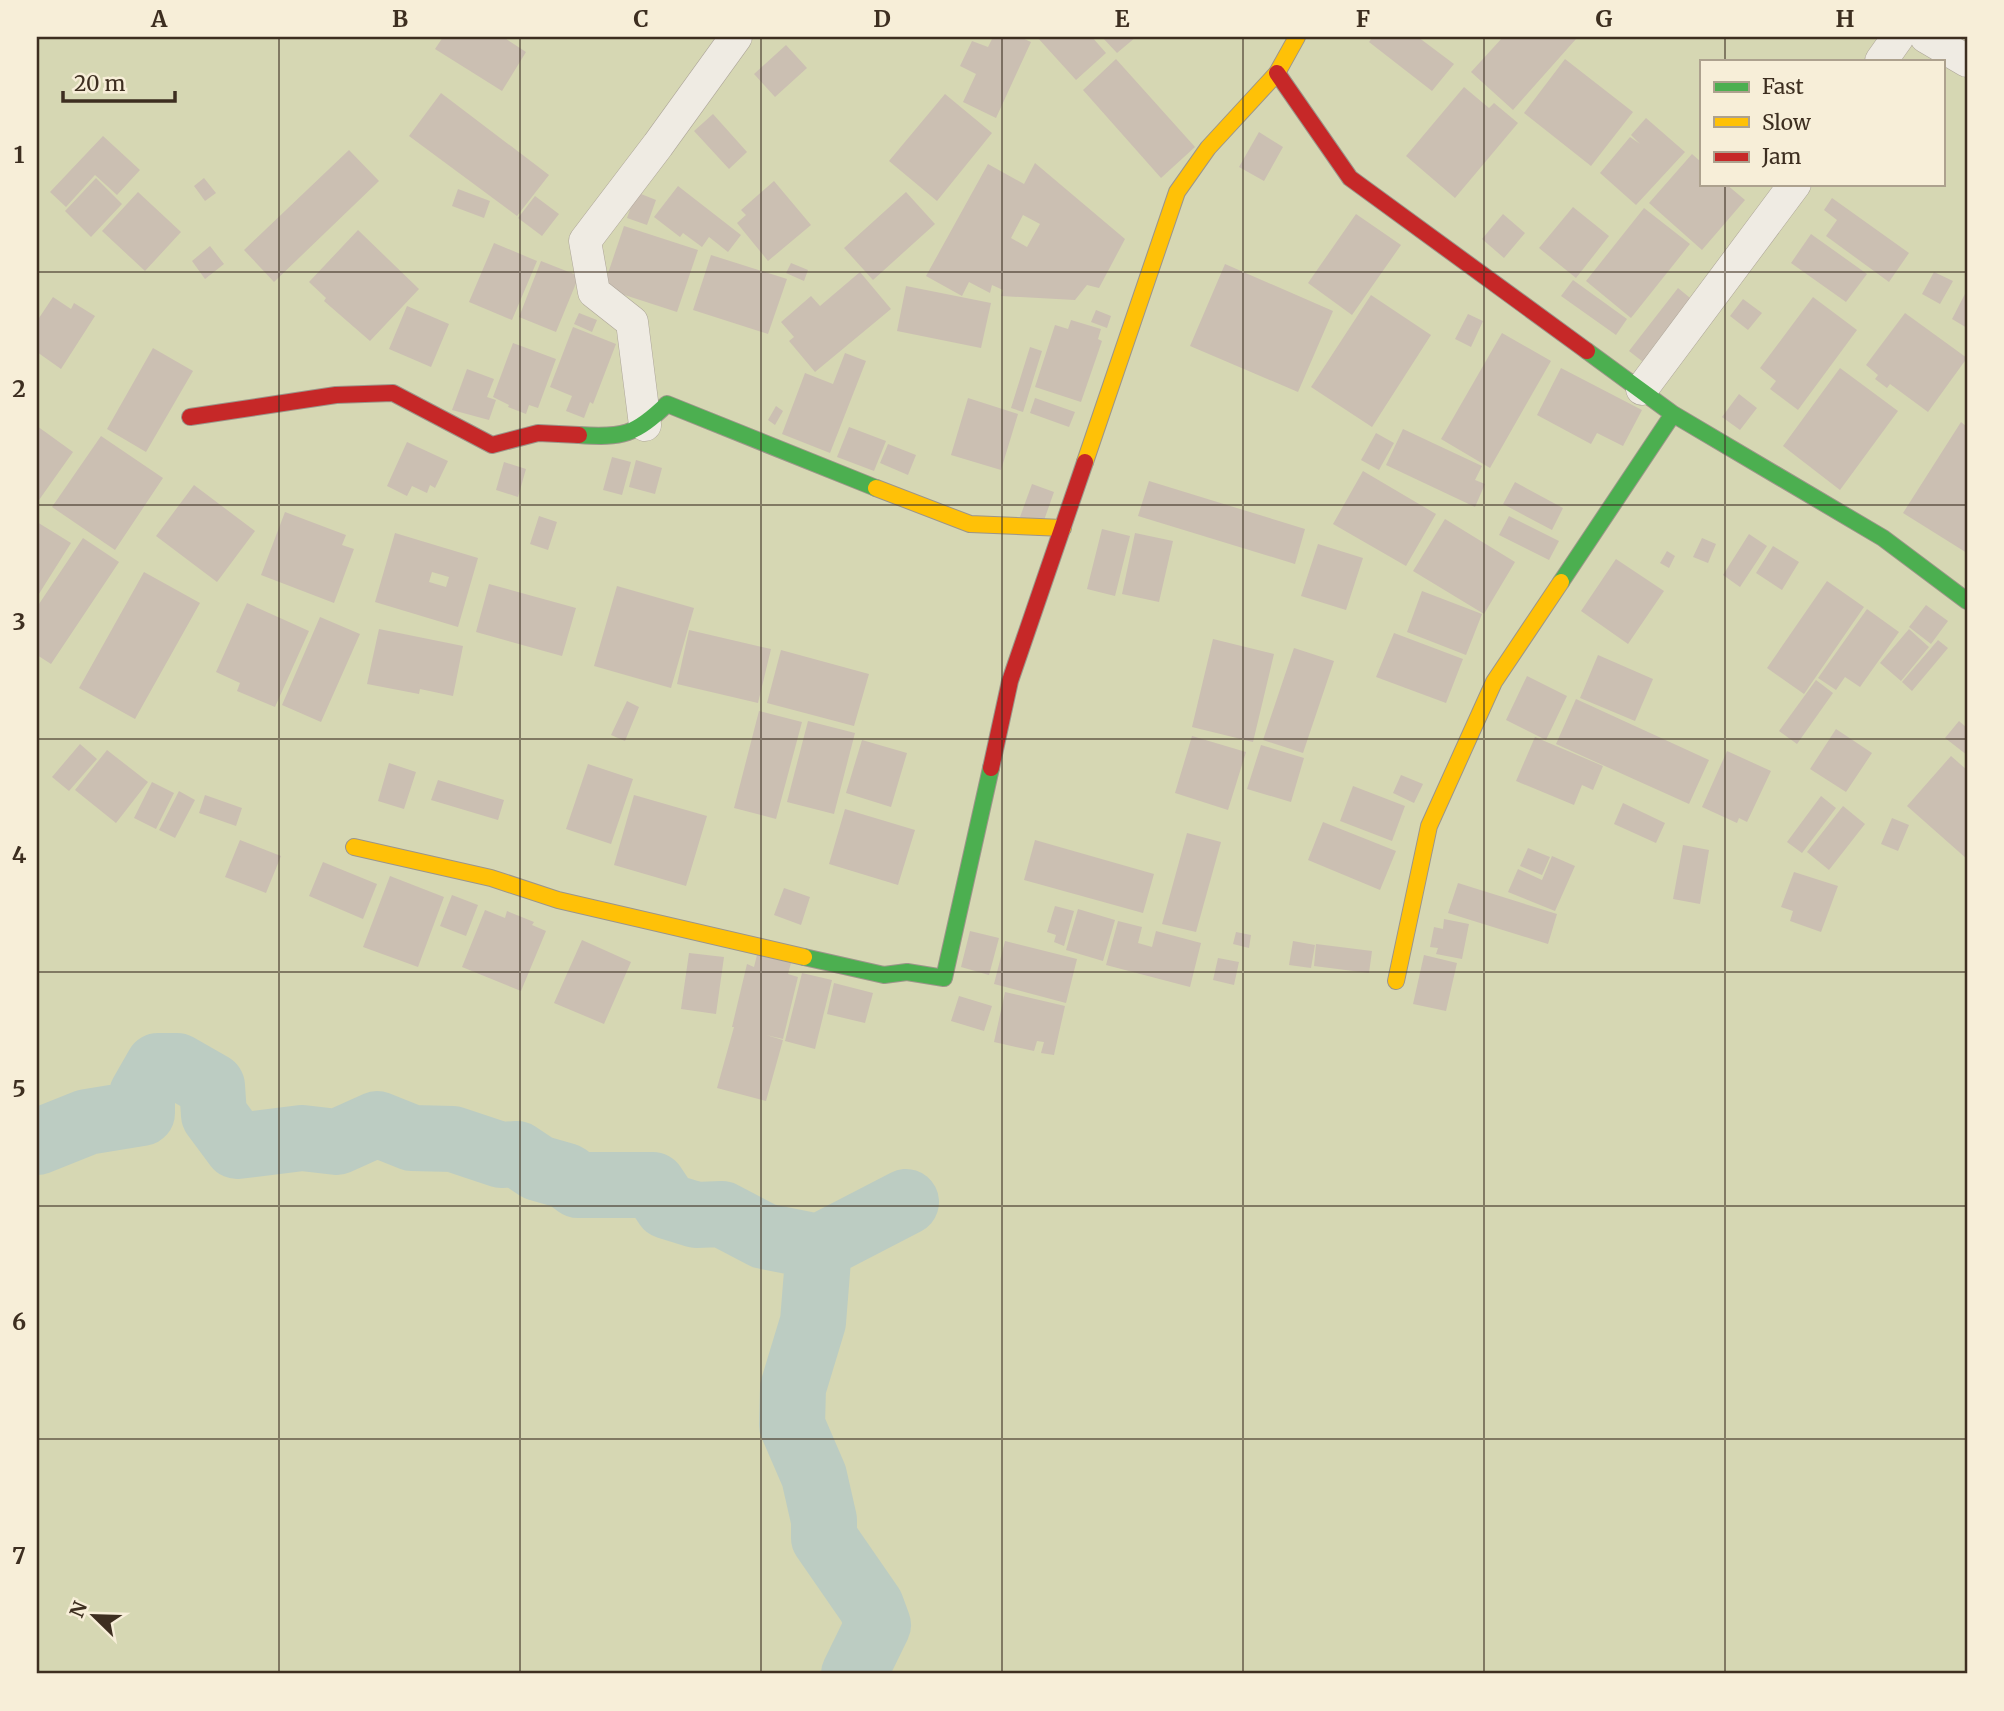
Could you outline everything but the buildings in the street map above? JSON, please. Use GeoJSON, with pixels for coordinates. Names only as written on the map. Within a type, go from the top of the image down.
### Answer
{"type":"FeatureCollection","features":[{"type":"Feature","properties":{"kind":"street"},"geometry":{"type":"LineString","coordinates":[[645,425],[632,322],[594,292],[585,241],[736,37]]}},
{"type":"Feature","properties":{"kind":"street"},"geometry":{"type":"LineString","coordinates":[[354,847],[491,878],[558,900],[884,975],[908,972],[944,978],[1010,681],[1177,192],[1208,148],[1277,73],[1297,37]]}},
{"type":"Feature","properties":{"kind":"street"},"geometry":{"type":"LineString","coordinates":[[1882,60],[1898,37]]}},
{"type":"Feature","properties":{"kind":"street"},"geometry":{"type":"LineString","coordinates":[[1926,37],[1967,61]]}},
{"type":"Feature","properties":{"kind":"street"},"geometry":{"type":"LineString","coordinates":[[1277,73],[1350,178],[1673,414],[1883,538],[1967,601]]}},
{"type":"Feature","properties":{"kind":"street"},"geometry":{"type":"LineString","coordinates":[[1642,389],[1794,186]]}},
{"type":"Feature","properties":{"kind":"street"},"geometry":{"type":"LineString","coordinates":[[190,417],[336,395],[393,393],[492,445],[538,433],[612,437],[645,425],[667,404],[794,457],[970,524],[1063,528]]}},
{"type":"Feature","properties":{"kind":"street"},"geometry":{"type":"LineString","coordinates":[[1396,981],[1429,826],[1493,682],[1673,414]]}},
{"type":"Feature","properties":{"kind":"green space"},"geometry":{"type":"Polygon","coordinates":[[[37,37],[1967,37],[1967,1674],[37,1674],[37,37]]]}},
{"type":"Feature","properties":{"kind":"waterway"},"geometry":{"type":"LineString","coordinates":[[37,1142],[87,1122],[142,1113],[142,1094],[158,1066],[177,1066],[212,1086],[214,1115],[237,1146],[302,1138],[337,1142],[377,1124],[412,1138],[453,1139],[501,1155],[517,1154],[538,1168],[566,1176],[578,1185],[653,1185],[667,1206],[696,1215],[722,1214],[764,1236],[819,1247],[906,1202]]}},
{"type":"Feature","properties":{"kind":"waterway"},"geometry":{"type":"LineString","coordinates":[[819,1247],[813,1322],[793,1388],[792,1425],[814,1476],[824,1520],[824,1538],[871,1606],[878,1625],[854,1674]]}},
{"type":"Feature","properties":{"kind":"traffic: fast"},"geometry":{"type":"LineString","coordinates":[[1587,351],[1673,414],[1883,538],[1967,601]]}},
{"type":"Feature","properties":{"kind":"traffic: fast"},"geometry":{"type":"LineString","coordinates":[[579,435],[607,436],[628,432],[646,422],[667,404],[876,488]]}},
{"type":"Feature","properties":{"kind":"traffic: fast"},"geometry":{"type":"LineString","coordinates":[[1561,582],[1673,414]]}},
{"type":"Feature","properties":{"kind":"traffic: fast"},"geometry":{"type":"LineString","coordinates":[[804,957],[884,975],[907,972],[944,978],[991,768]]}},
{"type":"Feature","properties":{"kind":"traffic: slow"},"geometry":{"type":"LineString","coordinates":[[1085,462],[1177,192],[1208,148],[1277,73],[1297,37]]}},
{"type":"Feature","properties":{"kind":"traffic: slow"},"geometry":{"type":"LineString","coordinates":[[876,488],[970,524],[1063,528]]}},
{"type":"Feature","properties":{"kind":"traffic: slow"},"geometry":{"type":"LineString","coordinates":[[1396,981],[1429,826],[1494,682],[1561,582]]}},
{"type":"Feature","properties":{"kind":"traffic: slow"},"geometry":{"type":"LineString","coordinates":[[354,847],[491,878],[558,900],[804,957]]}},
{"type":"Feature","properties":{"kind":"traffic: jam"},"geometry":{"type":"LineString","coordinates":[[1277,73],[1350,178],[1587,351]]}},
{"type":"Feature","properties":{"kind":"traffic: jam"},"geometry":{"type":"LineString","coordinates":[[190,417],[336,395],[393,393],[492,445],[538,433],[579,435]]}},
{"type":"Feature","properties":{"kind":"traffic: jam"},"geometry":{"type":"LineString","coordinates":[[991,768],[1010,681],[1085,462]]}}]}
